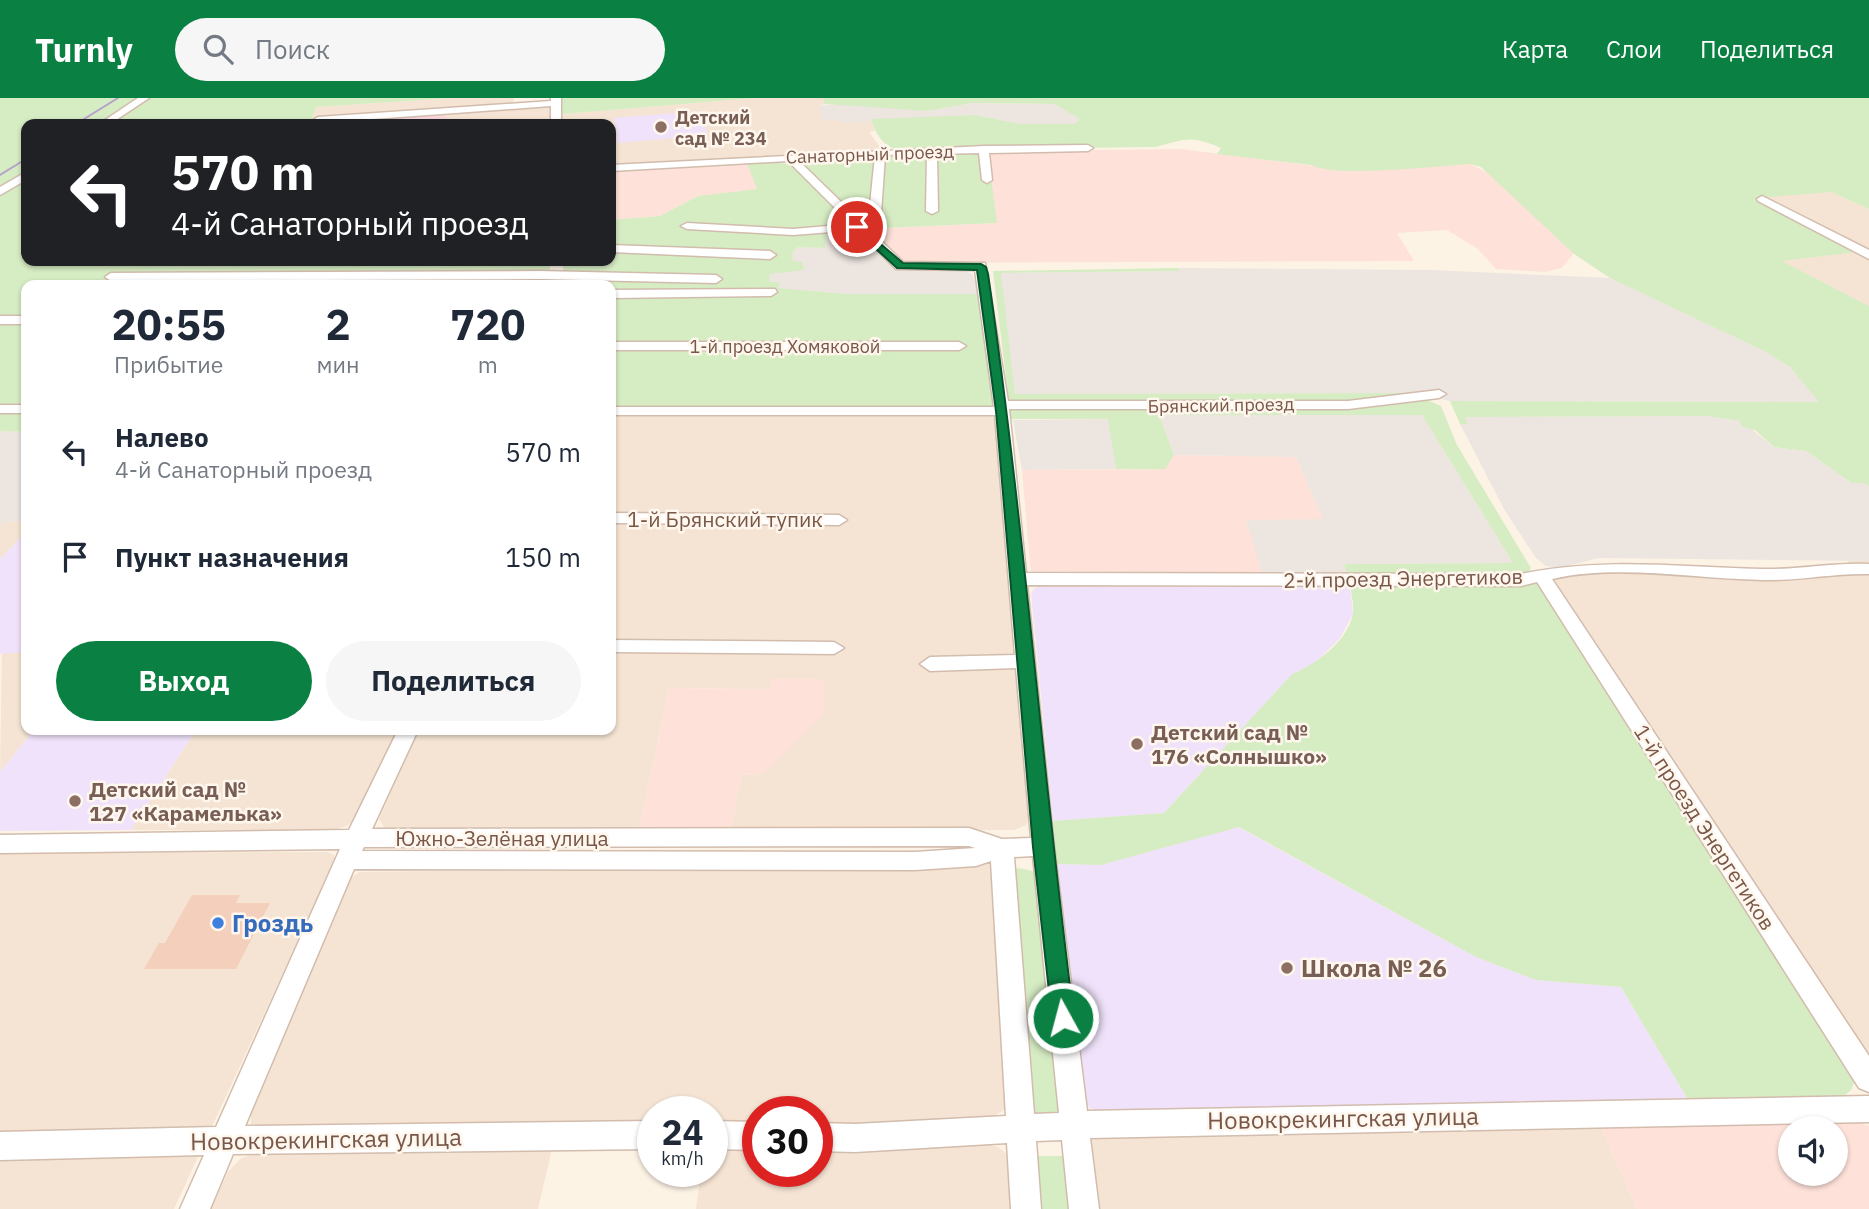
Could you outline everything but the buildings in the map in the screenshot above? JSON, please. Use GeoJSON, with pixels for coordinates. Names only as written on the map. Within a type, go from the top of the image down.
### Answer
{"type":"FeatureCollection","features":[{"type":"Feature","properties":{"kind":"street"},"geometry":{"type":"LineString","coordinates":[[112,119],[144,98]]}},
{"type":"Feature","properties":{"kind":"street"},"geometry":{"type":"LineString","coordinates":[[330,119],[556,100],[556,119]]}},
{"type":"Feature","properties":{"kind":"street","name":"Санаторный проезд"},"geometry":{"type":"LineString","coordinates":[[616,168],[880,153],[1088,148]]}},
{"type":"Feature","properties":{"kind":"street"},"geometry":{"type":"LineString","coordinates":[[984,149],[987,180]]}},
{"type":"Feature","properties":{"kind":"street"},"geometry":{"type":"LineString","coordinates":[[932,151],[932,211]]}},
{"type":"Feature","properties":{"kind":"street"},"geometry":{"type":"LineString","coordinates":[[875,214],[880,153]]}},
{"type":"Feature","properties":{"kind":"street"},"geometry":{"type":"LineString","coordinates":[[792,157],[857,227],[900,266],[981,267],[1002,408],[1043,853],[1084,1209]]}},
{"type":"Feature","properties":{"kind":"street"},"geometry":{"type":"LineString","coordinates":[[0,192],[21,178]]}},
{"type":"Feature","properties":{"kind":"street"},"geometry":{"type":"LineString","coordinates":[[1762,199],[1869,255]]}},
{"type":"Feature","properties":{"kind":"street"},"geometry":{"type":"LineString","coordinates":[[687,226],[793,232],[857,227]]}},
{"type":"Feature","properties":{"kind":"street"},"geometry":{"type":"LineString","coordinates":[[616,247],[770,255]]}},
{"type":"Feature","properties":{"kind":"street"},"geometry":{"type":"LineString","coordinates":[[111,277],[716,279]]}},
{"type":"Feature","properties":{"kind":"street"},"geometry":{"type":"LineString","coordinates":[[616,293],[771,292]]}},
{"type":"Feature","properties":{"kind":"street"},"geometry":{"type":"LineString","coordinates":[[0,320],[21,320]]}},
{"type":"Feature","properties":{"kind":"street","name":"1-й проезд Хомяковой"},"geometry":{"type":"LineString","coordinates":[[616,346],[960,346]]}},
{"type":"Feature","properties":{"kind":"street","name":"Брянский проезд"},"geometry":{"type":"LineString","coordinates":[[616,411],[1348,405],[1439,394]]}},
{"type":"Feature","properties":{"kind":"street"},"geometry":{"type":"LineString","coordinates":[[0,409],[21,409]]}},
{"type":"Feature","properties":{"kind":"street","name":"1-й Брянский тупик"},"geometry":{"type":"LineString","coordinates":[[616,518],[839,520]]}},
{"type":"Feature","properties":{"kind":"street","name":"2-й проезд Энергетиков"},"geometry":{"type":"LineString","coordinates":[[1019,579],[1521,580],[1541,575],[1635,568],[1765,575],[1845,568],[1869,569]]}},
{"type":"Feature","properties":{"kind":"street","name":"1-й проезд Энергетиков"},"geometry":{"type":"LineString","coordinates":[[1541,575],[1869,1079]]}},
{"type":"Feature","properties":{"kind":"street"},"geometry":{"type":"LineString","coordinates":[[616,646],[834,648]]}},
{"type":"Feature","properties":{"kind":"street"},"geometry":{"type":"LineString","coordinates":[[930,664],[1025,661]]}},
{"type":"Feature","properties":{"kind":"street"},"geometry":{"type":"LineString","coordinates":[[195,1209],[352,849],[406,735]]}},
{"type":"Feature","properties":{"kind":"street","name":"Южно-Зелёная улица"},"geometry":{"type":"LineString","coordinates":[[0,844],[334,841],[352,849],[915,861],[976,857],[1002,848],[1043,853]]}},
{"type":"Feature","properties":{"kind":"street"},"geometry":{"type":"LineString","coordinates":[[1002,848],[1026,1209]]}},
{"type":"Feature","properties":{"kind":"street","name":"Новокрекингская улица"},"geometry":{"type":"LineString","coordinates":[[833,1137],[1076,1125],[1869,1109]]}},
{"type":"Feature","properties":{"kind":"street","name":"Новокрекингская улица"},"geometry":{"type":"LineString","coordinates":[[0,1146],[226,1140],[637,1135]]}},
{"type":"Feature","properties":{"kind":"shaded area"},"geometry":{"type":"Polygon","coordinates":[[[453,98],[514,98],[513,105],[312,119],[316,107],[453,98]]]}},
{"type":"Feature","properties":{"kind":"shaded area"},"geometry":{"type":"Polygon","coordinates":[[[757,98],[822,98],[825,104],[819,105],[822,120],[838,120],[841,123],[871,119],[875,131],[869,132],[882,150],[616,167],[616,119],[562,119],[562,114],[757,98]]]}},
{"type":"Feature","properties":{"kind":"shaded area"},"geometry":{"type":"Polygon","coordinates":[[[973,103],[1054,104],[1081,119],[1076,124],[1020,124],[975,115],[841,123],[837,120],[822,120],[819,105],[856,104],[927,111],[973,103]]]}},
{"type":"Feature","properties":{"kind":"shaded area"},"geometry":{"type":"Polygon","coordinates":[[[551,105],[550,119],[446,119],[448,111],[551,105]]]}},
{"type":"Feature","properties":{"kind":"shaded area"},"geometry":{"type":"Polygon","coordinates":[[[448,111],[446,119],[370,119],[448,111]]]}},
{"type":"Feature","properties":{"kind":"shaded area","name":"Детский сад № 234"},"geometry":{"type":"Polygon","coordinates":[[[701,111],[708,135],[618,143],[614,118],[701,111]]]}},
{"type":"Feature","properties":{"kind":"shaded area"},"geometry":{"type":"Polygon","coordinates":[[[1181,149],[1346,170],[1470,164],[1490,174],[1574,253],[1562,268],[1545,272],[1496,269],[1478,249],[1447,230],[1397,233],[1414,261],[900,263],[863,229],[996,223],[982,151],[1181,149]]]}},
{"type":"Feature","properties":{"kind":"shaded area"},"geometry":{"type":"Polygon","coordinates":[[[746,161],[758,189],[698,196],[660,216],[616,220],[616,171],[746,161]]]}},
{"type":"Feature","properties":{"kind":"shaded area"},"geometry":{"type":"Polygon","coordinates":[[[1831,192],[1869,209],[1869,306],[1781,261],[1857,252],[1754,197],[1831,192]]]}},
{"type":"Feature","properties":{"kind":"shaded area"},"geometry":{"type":"Polygon","coordinates":[[[827,230],[854,230],[897,270],[963,269],[972,274],[980,294],[847,294],[777,288],[780,283],[768,282],[770,274],[793,262],[792,253],[798,247],[825,248],[827,230]]]}},
{"type":"Feature","properties":{"kind":"shaded area"},"geometry":{"type":"Polygon","coordinates":[[[1177,268],[1430,270],[1610,278],[1766,352],[1790,367],[1820,402],[1450,401],[1410,393],[1015,394],[1000,273],[1178,271],[1177,268]]]}},
{"type":"Feature","properties":{"kind":"shaded area"},"geometry":{"type":"Polygon","coordinates":[[[616,414],[985,414],[998,420],[1032,811],[1026,825],[1014,830],[731,831],[741,775],[764,774],[773,678],[770,689],[669,688],[639,830],[385,829],[379,819],[417,735],[616,735],[616,414]]]}},
{"type":"Feature","properties":{"kind":"shaded area"},"geometry":{"type":"Polygon","coordinates":[[[1159,415],[1422,415],[1513,563],[1345,564],[1348,576],[1263,576],[1246,520],[1323,519],[1296,457],[1174,455],[1159,415]]]}},
{"type":"Feature","properties":{"kind":"shaded area"},"geometry":{"type":"Polygon","coordinates":[[[1706,416],[1741,421],[1774,447],[1806,451],[1852,483],[1865,483],[1869,487],[1869,561],[1599,558],[1559,568],[1546,566],[1536,558],[1504,509],[1460,424],[1468,423],[1464,417],[1706,416]]]}},
{"type":"Feature","properties":{"kind":"shaded area"},"geometry":{"type":"Polygon","coordinates":[[[1109,419],[1116,469],[1022,470],[1013,420],[1109,419]]]}},
{"type":"Feature","properties":{"kind":"shaded area"},"geometry":{"type":"Polygon","coordinates":[[[0,431],[21,432],[21,521],[6,522],[0,527],[0,431]]]}},
{"type":"Feature","properties":{"kind":"shaded area"},"geometry":{"type":"Polygon","coordinates":[[[1174,455],[1296,457],[1323,519],[1263,576],[1031,573],[1022,470],[1164,469],[1174,455]]]}},
{"type":"Feature","properties":{"kind":"shaded area"},"geometry":{"type":"Polygon","coordinates":[[[21,521],[21,537],[0,559],[0,527],[6,522],[21,521]]]}},
{"type":"Feature","properties":{"kind":"shaded area"},"geometry":{"type":"Polygon","coordinates":[[[21,537],[21,652],[0,654],[0,559],[21,537]]]}},
{"type":"Feature","properties":{"kind":"shaded area"},"geometry":{"type":"Polygon","coordinates":[[[1848,561],[1869,561],[1869,1067],[1552,581],[1555,576],[1565,574],[1852,571],[1848,561]]]}},
{"type":"Feature","properties":{"kind":"shaded area","name":"Детский сад № 176 «Солнышко»"},"geometry":{"type":"Polygon","coordinates":[[[1350,584],[1353,614],[1340,638],[1312,666],[1292,674],[1164,813],[1053,821],[1031,593],[1035,588],[1043,585],[1350,584]]]}},
{"type":"Feature","properties":{"kind":"shaded area"},"geometry":{"type":"Polygon","coordinates":[[[2,652],[21,652],[21,735],[30,735],[0,772],[2,652]]]}},
{"type":"Feature","properties":{"kind":"shaded area"},"geometry":{"type":"Polygon","coordinates":[[[773,678],[824,679],[824,713],[764,774],[741,775],[731,831],[639,830],[669,688],[770,689],[773,678]]]}},
{"type":"Feature","properties":{"kind":"shaded area","name":"Детский сад № 127 «Карамелька»"},"geometry":{"type":"Polygon","coordinates":[[[30,735],[193,735],[131,830],[0,831],[0,772],[30,735]]]}},
{"type":"Feature","properties":{"kind":"shaded area"},"geometry":{"type":"Polygon","coordinates":[[[193,735],[396,735],[358,816],[347,826],[334,830],[131,830],[193,735]]]}},
{"type":"Feature","properties":{"kind":"shaded area","name":"Школа № 26"},"geometry":{"type":"Polygon","coordinates":[[[1238,827],[1476,957],[1536,980],[1621,987],[1687,1098],[1103,1114],[1090,1108],[1085,1102],[1056,864],[1101,865],[1238,827]]]}},
{"type":"Feature","properties":{"kind":"shaded area"},"geometry":{"type":"Polygon","coordinates":[[[327,852],[334,855],[335,860],[174,1209],[0,1209],[0,853],[327,852]]]}},
{"type":"Feature","properties":{"kind":"shaded area"},"geometry":{"type":"Polygon","coordinates":[[[994,864],[1010,1092],[1004,1110],[994,1116],[833,1127],[833,1096],[742,1096],[742,1127],[728,1127],[728,1096],[637,1096],[637,1127],[262,1130],[251,1124],[251,1112],[351,878],[359,872],[994,864]]]}},
{"type":"Feature","properties":{"kind":"shaded area"},"geometry":{"type":"Polygon","coordinates":[[[1778,1119],[1778,1186],[1848,1186],[1848,1119],[1869,1126],[1869,1209],[1637,1209],[1598,1120],[1778,1119]]]}},
{"type":"Feature","properties":{"kind":"shaded area"},"geometry":{"type":"Polygon","coordinates":[[[1598,1120],[1637,1209],[1096,1209],[1090,1147],[1091,1139],[1097,1134],[1598,1120]]]}},
{"type":"Feature","properties":{"kind":"shaded area"},"geometry":{"type":"Polygon","coordinates":[[[982,1143],[998,1147],[1010,1157],[1013,1209],[696,1209],[699,1187],[728,1187],[728,1148],[742,1148],[742,1187],[833,1187],[833,1148],[982,1143]]]}},
{"type":"Feature","properties":{"kind":"shaded area"},"geometry":{"type":"Polygon","coordinates":[[[552,1149],[538,1209],[211,1209],[228,1172],[240,1159],[256,1152],[552,1149]]]}},
{"type":"Feature","properties":{"kind":"green space"},"geometry":{"type":"Polygon","coordinates":[[[0,98],[139,98],[107,119],[21,119],[21,174],[0,188],[0,98]]]}},
{"type":"Feature","properties":{"kind":"green space"},"geometry":{"type":"Polygon","coordinates":[[[150,98],[453,98],[316,107],[312,119],[117,119],[150,98]]]}},
{"type":"Feature","properties":{"kind":"green space"},"geometry":{"type":"Polygon","coordinates":[[[562,98],[757,98],[562,114],[562,98]]]}},
{"type":"Feature","properties":{"kind":"green space"},"geometry":{"type":"Polygon","coordinates":[[[822,98],[1869,98],[1869,209],[1831,192],[1755,198],[1858,252],[1782,261],[1869,306],[1869,487],[1865,483],[1852,483],[1806,451],[1774,447],[1756,431],[1742,426],[1740,421],[1706,416],[1465,417],[1468,424],[1460,424],[1450,401],[1819,402],[1790,367],[1766,352],[1610,278],[1574,254],[1481,167],[1470,164],[1341,171],[1217,154],[1221,148],[1194,140],[1155,147],[899,150],[881,139],[871,119],[975,115],[1020,124],[1075,124],[1080,119],[1054,104],[973,103],[927,111],[825,104],[822,98]]]}},
{"type":"Feature","properties":{"kind":"green space"},"geometry":{"type":"Polygon","coordinates":[[[982,151],[988,155],[997,223],[863,229],[799,162],[806,158],[982,151]]]}},
{"type":"Feature","properties":{"kind":"green space"},"geometry":{"type":"Polygon","coordinates":[[[769,160],[792,165],[854,230],[827,230],[825,248],[798,247],[792,253],[793,261],[802,262],[804,270],[770,274],[769,282],[780,282],[778,288],[847,294],[980,294],[996,405],[985,409],[616,408],[616,280],[563,280],[563,266],[616,266],[616,220],[660,216],[698,196],[757,189],[746,161],[769,160]]]}},
{"type":"Feature","properties":{"kind":"green space"},"geometry":{"type":"Polygon","coordinates":[[[21,181],[21,266],[550,266],[550,280],[21,280],[21,432],[0,431],[0,195],[21,181]]]}},
{"type":"Feature","properties":{"kind":"green space"},"geometry":{"type":"Polygon","coordinates":[[[1177,268],[1179,271],[1001,273],[1015,394],[1410,393],[1441,406],[1457,445],[1531,568],[1528,573],[1348,576],[1344,564],[1513,563],[1422,415],[1159,415],[1174,455],[1165,469],[1116,469],[1108,419],[1011,419],[993,271],[1177,268]]]}},
{"type":"Feature","properties":{"kind":"green space"},"geometry":{"type":"Polygon","coordinates":[[[1538,583],[1545,589],[1857,1076],[1851,1090],[1843,1097],[1687,1098],[1621,987],[1536,980],[1476,957],[1239,827],[1101,865],[1056,864],[1053,821],[1164,813],[1292,674],[1321,658],[1338,642],[1353,612],[1350,584],[1538,583]]]}},
{"type":"Feature","properties":{"kind":"green space"},"geometry":{"type":"Polygon","coordinates":[[[1018,868],[1037,872],[1064,1107],[1058,1114],[1033,1117],[1012,871],[1018,868]]]}},
{"type":"Feature","properties":{"kind":"green space"},"geometry":{"type":"Polygon","coordinates":[[[1037,1156],[1063,1156],[1072,1165],[1075,1209],[1037,1209],[1034,1164],[1037,1156]]]}},
{"type":"Feature","properties":{"kind":"tram line"},"geometry":{"type":"LineString","coordinates":[[84,119],[118,98]]}},
{"type":"Feature","properties":{"kind":"tram line"},"geometry":{"type":"LineString","coordinates":[[0,175],[21,162]]}},
{"type":"Feature","properties":{"kind":"place","name":"Детский сад № 234"},"geometry":{"type":"Point","coordinates":[661,127]}},
{"type":"Feature","properties":{"kind":"place","name":"Детский сад № 176 «Солнышко»"},"geometry":{"type":"Point","coordinates":[1137,744]}},
{"type":"Feature","properties":{"kind":"place","name":"Детский сад № 127 «Карамелька»"},"geometry":{"type":"Point","coordinates":[75,801]}},
{"type":"Feature","properties":{"kind":"place","name":"Гроздь"},"geometry":{"type":"Point","coordinates":[218,923]}},
{"type":"Feature","properties":{"kind":"place","name":"Школа № 26"},"geometry":{"type":"Point","coordinates":[1287,968]}},
{"type":"Feature","properties":{"kind":"route"},"geometry":{"type":"LineString","coordinates":[[857,227],[900,266],[981,267],[983,274],[1002,411],[1043,847],[1063,1018]]}}]}
